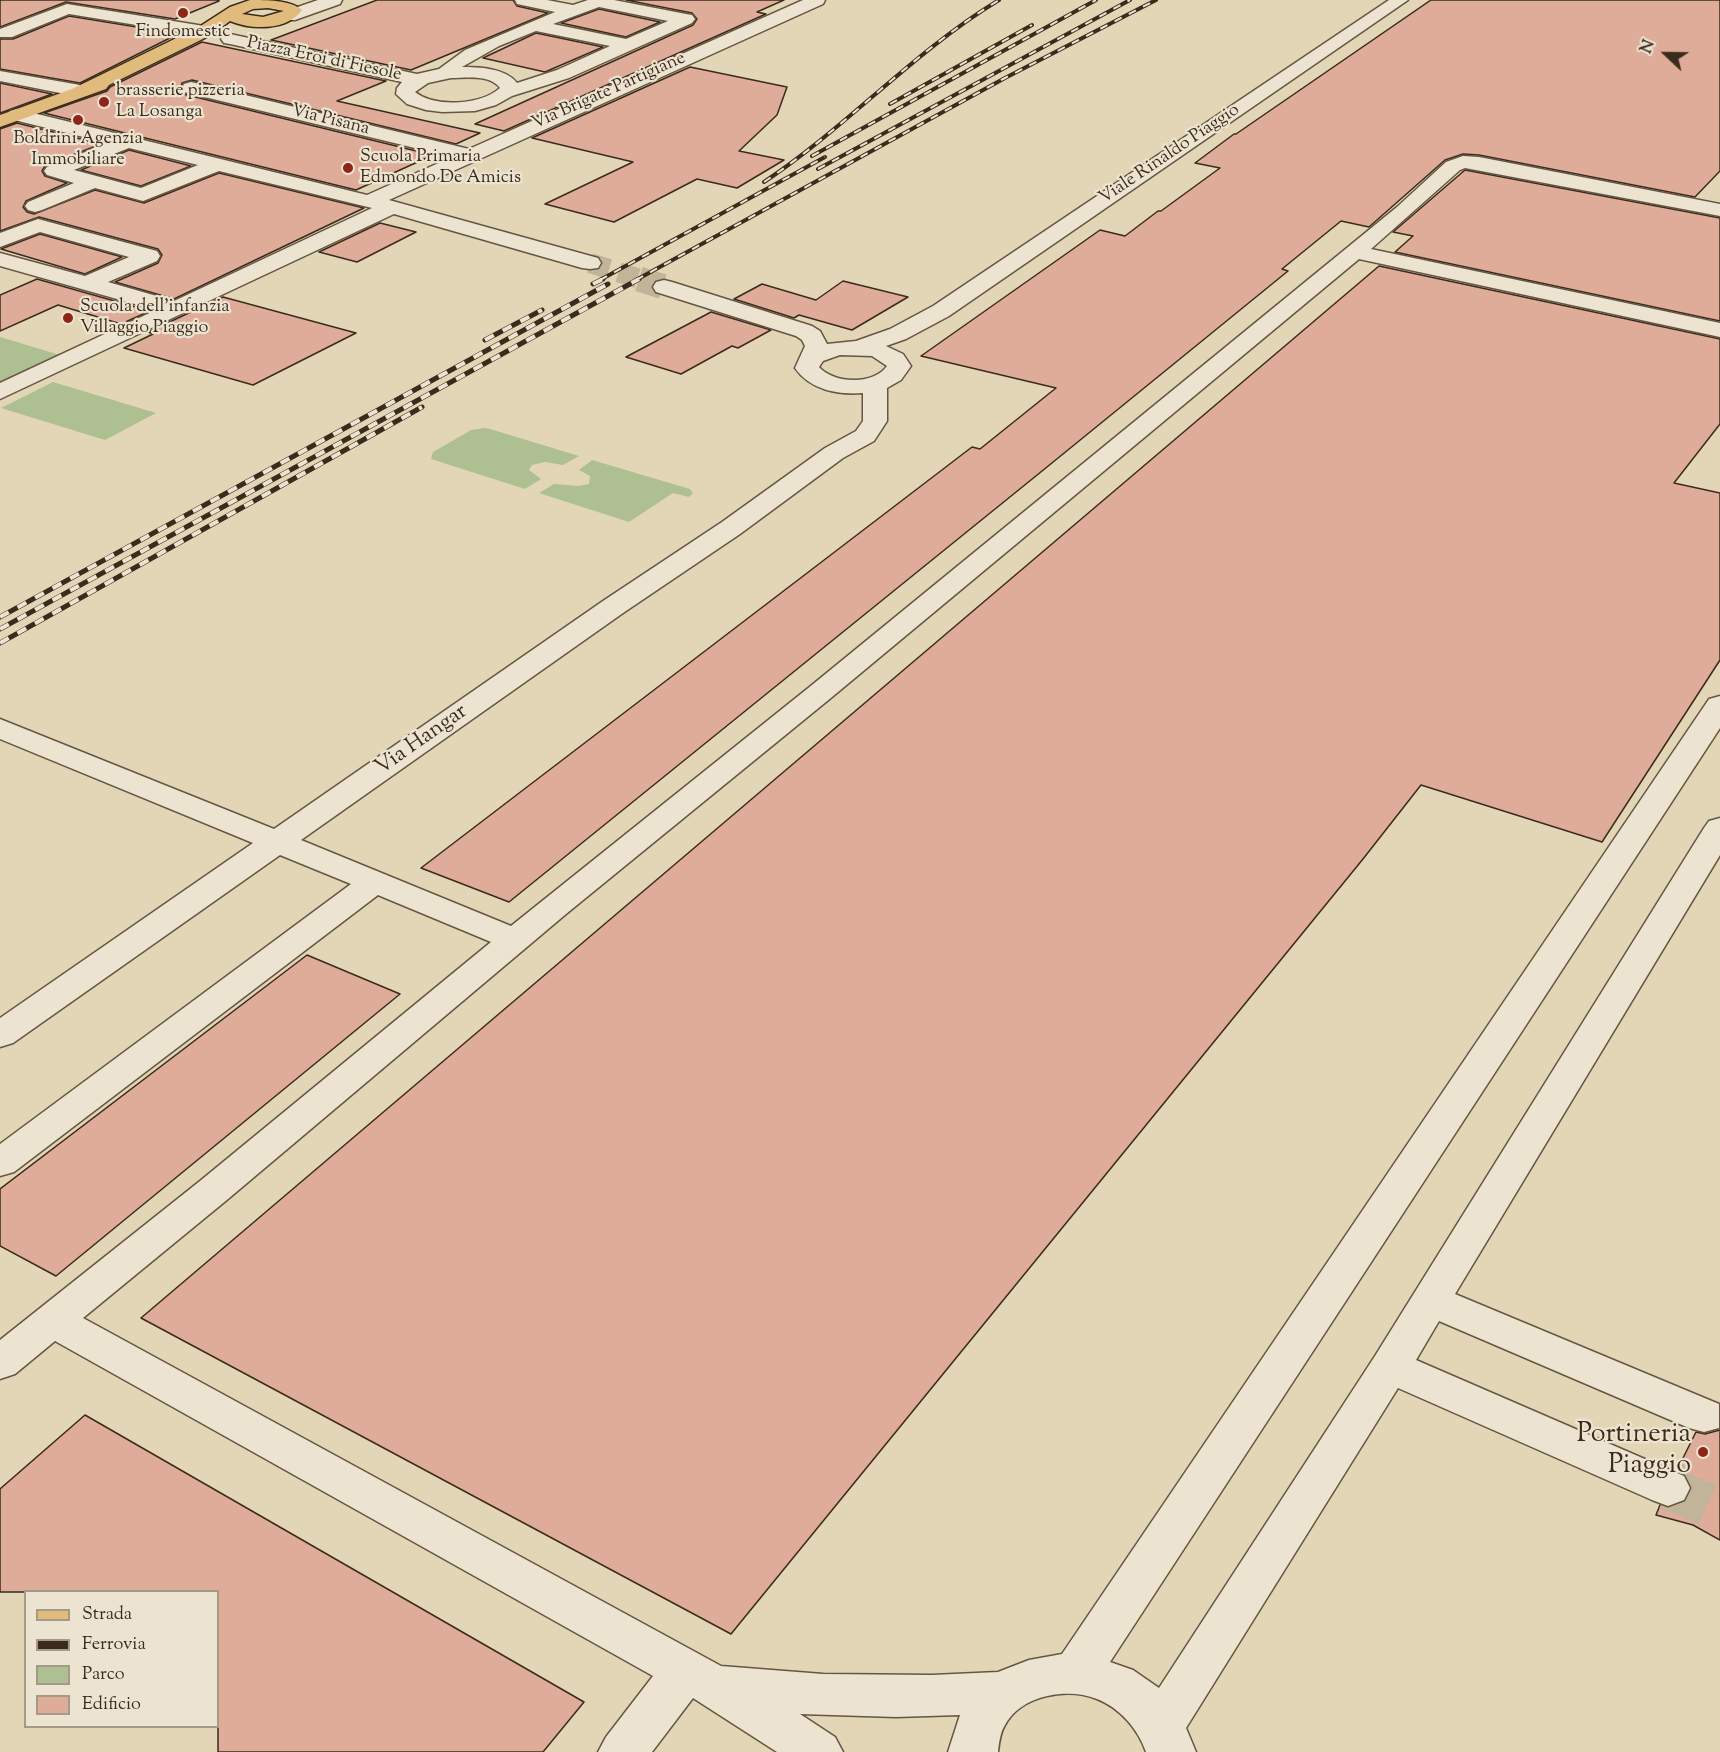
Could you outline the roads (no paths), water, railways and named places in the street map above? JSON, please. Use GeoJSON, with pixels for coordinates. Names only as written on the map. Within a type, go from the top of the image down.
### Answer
{"type":"FeatureCollection","features":[{"type":"Feature","properties":{"kind":"main road"},"geometry":{"type":"LineString","coordinates":[[241,7],[241,20],[276,9]]}},
{"type":"Feature","properties":{"kind":"main road"},"geometry":{"type":"LineString","coordinates":[[80,91],[136,66],[204,31],[241,7]]}},
{"type":"Feature","properties":{"kind":"main road"},"geometry":{"type":"LineString","coordinates":[[9,118],[230,39],[276,9]]}},
{"type":"Feature","properties":{"kind":"street"},"geometry":{"type":"LineString","coordinates":[[276,9],[313,0]]}},
{"type":"Feature","properties":{"kind":"street"},"geometry":{"type":"LineString","coordinates":[[276,9],[334,0]]}},
{"type":"Feature","properties":{"kind":"street"},"geometry":{"type":"LineString","coordinates":[[523,0],[571,10]]}},
{"type":"Feature","properties":{"kind":"street","name":"Via Brigate Partigiane"},"geometry":{"type":"LineString","coordinates":[[370,201],[817,0]]}},
{"type":"Feature","properties":{"kind":"street","name":"Viale Rinaldo Piaggio"},"geometry":{"type":"LineString","coordinates":[[854,348],[898,334],[941,311],[1400,0]]}},
{"type":"Feature","properties":{"kind":"street"},"geometry":{"type":"LineString","coordinates":[[444,74],[449,67],[471,53],[571,10],[601,1],[686,19],[546,80],[506,86]]}},
{"type":"Feature","properties":{"kind":"street"},"geometry":{"type":"LineString","coordinates":[[6,33],[67,9],[204,31]]}},
{"type":"Feature","properties":{"kind":"street"},"geometry":{"type":"LineString","coordinates":[[536,26],[629,45]]}},
{"type":"Feature","properties":{"kind":"street","name":"Piazza Eroi di Fiesole"},"geometry":{"type":"LineString","coordinates":[[230,39],[418,80]]}},
{"type":"Feature","properties":{"kind":"street","name":"Piazza Eroi di Fiesole"},"geometry":{"type":"LineString","coordinates":[[444,74],[482,74],[506,86],[497,99],[476,105],[470,113],[454,123],[448,112],[441,106],[417,102],[406,96],[406,88],[418,80],[444,74]]}},
{"type":"Feature","properties":{"kind":"street"},"geometry":{"type":"LineString","coordinates":[[0,76],[80,91]]}},
{"type":"Feature","properties":{"kind":"street","name":"Via Pisana"},"geometry":{"type":"LineString","coordinates":[[191,88],[470,155]]}},
{"type":"Feature","properties":{"kind":"street"},"geometry":{"type":"LineString","coordinates":[[9,118],[128,142],[370,201],[590,263]]}},
{"type":"Feature","properties":{"kind":"street"},"geometry":{"type":"LineString","coordinates":[[415,142],[445,128]]}},
{"type":"Feature","properties":{"kind":"street"},"geometry":{"type":"LineString","coordinates":[[128,142],[54,171],[143,195],[218,164]]}},
{"type":"Feature","properties":{"kind":"street"},"geometry":{"type":"LineString","coordinates":[[0,1363],[1362,244],[1453,166],[1463,162],[1596,184],[1720,210]]}},
{"type":"Feature","properties":{"kind":"street"},"geometry":{"type":"LineString","coordinates":[[35,206],[93,182]]}},
{"type":"Feature","properties":{"kind":"street"},"geometry":{"type":"LineString","coordinates":[[0,392],[392,207]]}},
{"type":"Feature","properties":{"kind":"street"},"geometry":{"type":"LineString","coordinates":[[0,241],[38,225],[149,256],[87,284]]}},
{"type":"Feature","properties":{"kind":"street"},"geometry":{"type":"LineString","coordinates":[[1362,244],[1720,310]]}},
{"type":"Feature","properties":{"kind":"street"},"geometry":{"type":"LineString","coordinates":[[1362,244],[1720,330]]}},
{"type":"Feature","properties":{"kind":"street"},"geometry":{"type":"LineString","coordinates":[[6,265],[177,309]]}},
{"type":"Feature","properties":{"kind":"street"},"geometry":{"type":"LineString","coordinates":[[116,270],[207,295]]}},
{"type":"Feature","properties":{"kind":"street"},"geometry":{"type":"LineString","coordinates":[[664,287],[804,331],[812,336],[817,346],[807,363],[808,371],[824,382],[847,386],[875,384],[891,377],[899,366],[892,357],[883,352],[854,348],[828,351],[810,360]]}},
{"type":"Feature","properties":{"kind":"street","name":"Viale Rinaldo Piaggio"},"geometry":{"type":"LineString","coordinates":[[899,366],[907,348],[941,311]]}},
{"type":"Feature","properties":{"kind":"street"},"geometry":{"type":"LineString","coordinates":[[790,318],[831,334],[854,348]]}},
{"type":"Feature","properties":{"kind":"street","name":"Via Hangar"},"geometry":{"type":"LineString","coordinates":[[824,382],[844,396],[855,410],[857,417],[854,429],[843,447]]}},
{"type":"Feature","properties":{"kind":"street","name":"Via Hangar"},"geometry":{"type":"LineString","coordinates":[[0,1035],[843,447],[866,436],[873,426],[875,384]]}},
{"type":"Feature","properties":{"kind":"street"},"geometry":{"type":"LineString","coordinates":[[1076,1673],[1720,705]]}},
{"type":"Feature","properties":{"kind":"street"},"geometry":{"type":"LineString","coordinates":[[0,728],[516,940]]}},
{"type":"Feature","properties":{"kind":"street"},"geometry":{"type":"LineString","coordinates":[[1166,1739],[1430,1300],[1720,828]]}},
{"type":"Feature","properties":{"kind":"street"},"geometry":{"type":"LineString","coordinates":[[0,1163],[376,881]]}},
{"type":"Feature","properties":{"kind":"street"},"geometry":{"type":"LineString","coordinates":[[1430,1300],[1704,1416]]}},
{"type":"Feature","properties":{"kind":"street"},"geometry":{"type":"LineString","coordinates":[[52,1320],[700,1678],[818,1752]]}},
{"type":"Feature","properties":{"kind":"street"},"geometry":{"type":"LineString","coordinates":[[1390,1367],[1668,1488]]}},
{"type":"Feature","properties":{"kind":"street"},"geometry":{"type":"LineString","coordinates":[[973,1752],[977,1728],[992,1703],[1015,1685],[1044,1674],[1076,1673],[1108,1680],[1136,1696],[1155,1715],[1166,1739]]}},
{"type":"Feature","properties":{"kind":"street"},"geometry":{"type":"LineString","coordinates":[[700,1678],[770,1693],[940,1696],[1005,1692]]}},
{"type":"Feature","properties":{"kind":"street"},"geometry":{"type":"LineString","coordinates":[[622,1752],[700,1678]]}},
{"type":"Feature","properties":{"kind":"tunnel"},"geometry":{"type":"LineString","coordinates":[[590,263],[643,280]]}},
{"type":"Feature","properties":{"kind":"tunnel"},"geometry":{"type":"LineString","coordinates":[[639,279],[664,287]]}},
{"type":"Feature","properties":{"kind":"tunnel"},"geometry":{"type":"LineString","coordinates":[[1668,1488],[1720,1510]]}},
{"type":"Feature","properties":{"kind":"railway"},"geometry":{"type":"LineString","coordinates":[[764,182],[824,138],[938,43],[999,0]]}},
{"type":"Feature","properties":{"kind":"railway"},"geometry":{"type":"LineString","coordinates":[[812,156],[1096,0]]}},
{"type":"Feature","properties":{"kind":"railway"},"geometry":{"type":"LineString","coordinates":[[818,169],[1130,0]]}},
{"type":"Feature","properties":{"kind":"railway"},"geometry":{"type":"LineString","coordinates":[[636,280],[1005,78],[1156,0]]}},
{"type":"Feature","properties":{"kind":"railway"},"geometry":{"type":"LineString","coordinates":[[890,104],[1032,25]]}},
{"type":"Feature","properties":{"kind":"railway"},"geometry":{"type":"LineString","coordinates":[[600,280],[825,157]]}},
{"type":"Feature","properties":{"kind":"railway"},"geometry":{"type":"LineString","coordinates":[[593,284],[603,279]]}},
{"type":"Feature","properties":{"kind":"railway"},"geometry":{"type":"LineString","coordinates":[[0,629],[639,279]]}},
{"type":"Feature","properties":{"kind":"railway"},"geometry":{"type":"LineString","coordinates":[[0,617],[608,284]]}},
{"type":"Feature","properties":{"kind":"railway"},"geometry":{"type":"LineString","coordinates":[[485,340],[542,310]]}},
{"type":"Feature","properties":{"kind":"railway"},"geometry":{"type":"LineString","coordinates":[[0,643],[422,407]]}},
{"type":"Feature","properties":{"kind":"place","name":"Findomestic"},"geometry":{"type":"Point","coordinates":[183,13]}},
{"type":"Feature","properties":{"kind":"place","name":"brasserie pizzeria La Losanga"},"geometry":{"type":"Point","coordinates":[104,102]}},
{"type":"Feature","properties":{"kind":"place","name":"Boldrini Agenzia Immobiliare"},"geometry":{"type":"Point","coordinates":[78,120]}},
{"type":"Feature","properties":{"kind":"place","name":"Scuola Primaria Edmondo De Amicis"},"geometry":{"type":"Point","coordinates":[348,168]}},
{"type":"Feature","properties":{"kind":"place","name":"Scuola dell'infanzia Villaggio Piaggio"},"geometry":{"type":"Point","coordinates":[68,318]}},
{"type":"Feature","properties":{"kind":"place","name":"Portineria Piaggio"},"geometry":{"type":"Point","coordinates":[1703,1452]}}]}
